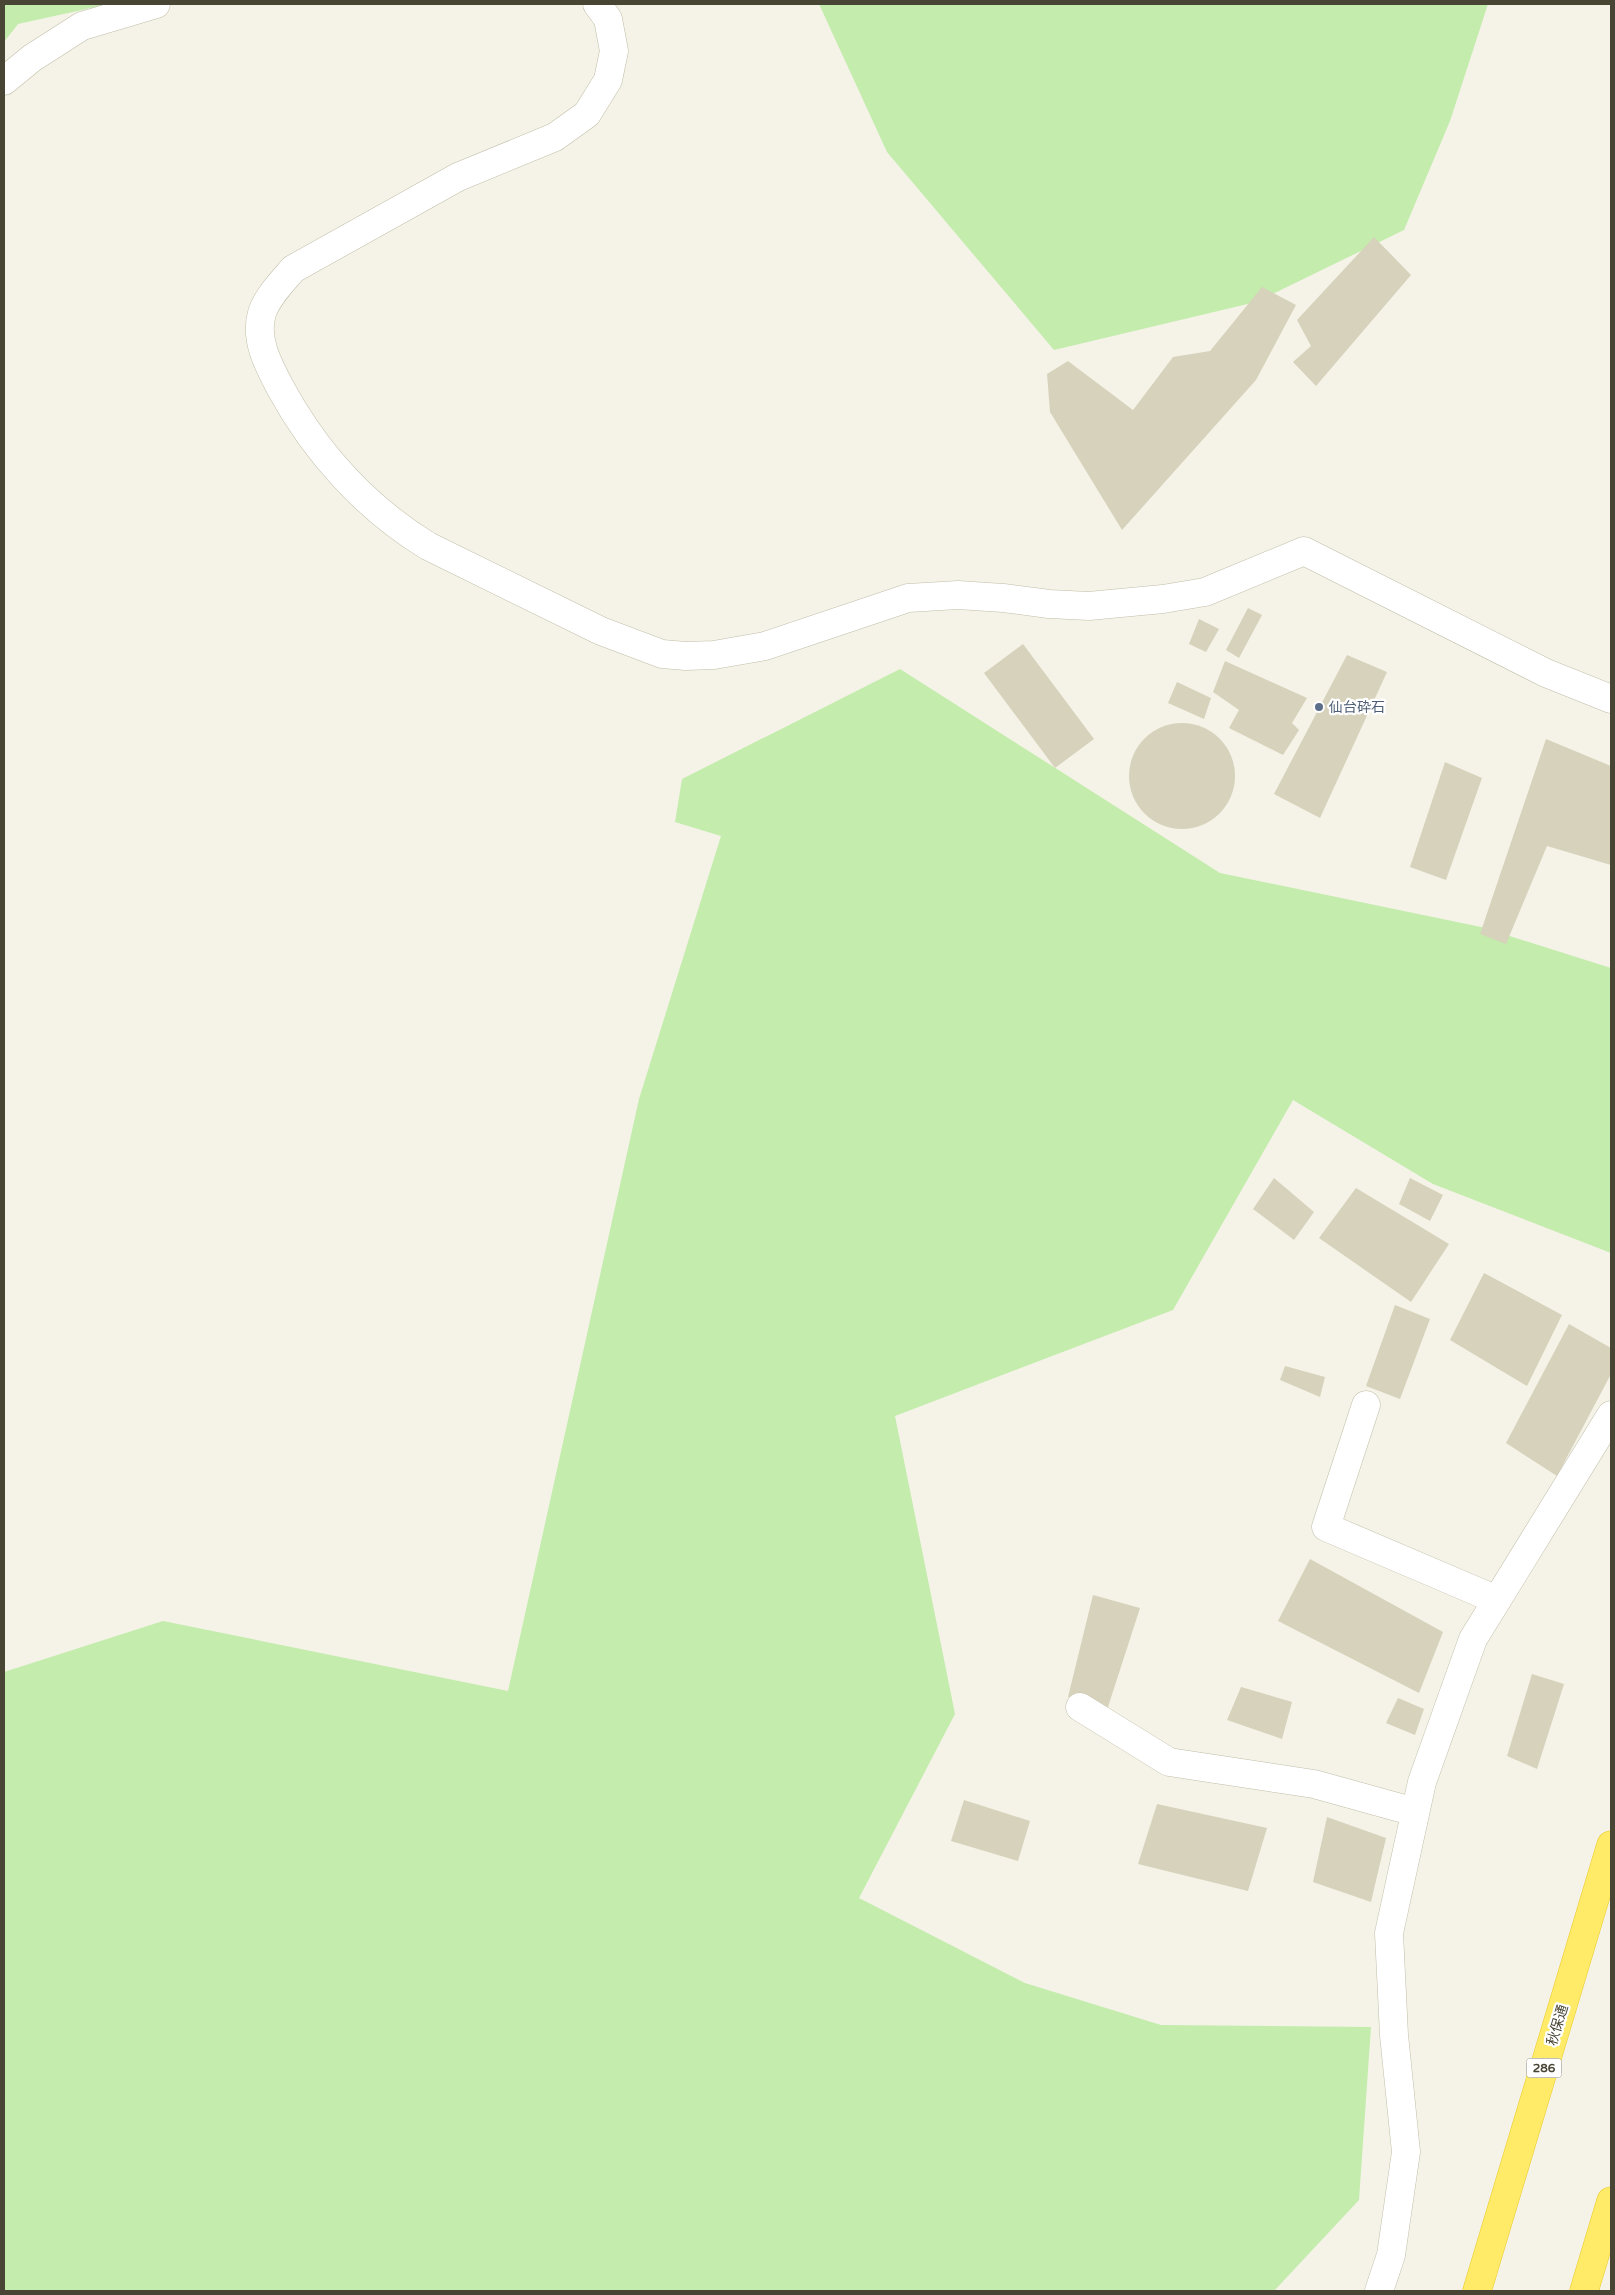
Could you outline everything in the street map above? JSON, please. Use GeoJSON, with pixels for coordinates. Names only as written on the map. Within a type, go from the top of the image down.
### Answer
{"type":"FeatureCollection","features":[{"type":"Feature","properties":{"kind":"highway","name":"秋保通"},"geometry":{"type":"LineString","coordinates":[[1478,2291],[1611,1845]]}},
{"type":"Feature","properties":{"kind":"highway"},"geometry":{"type":"LineString","coordinates":[[1584,2291],[1611,2201]]}},
{"type":"Feature","properties":{"kind":"street"},"geometry":{"type":"LineString","coordinates":[[4,81],[32,58],[82,26],[156,4]]}},
{"type":"Feature","properties":{"kind":"street"},"geometry":{"type":"LineString","coordinates":[[597,4],[608,19],[614,51],[608,80],[587,114],[555,137],[458,176],[293,269],[273,293],[262,313],[260,342],[268,365],[307,433],[345,478],[405,532],[428,546],[601,631],[662,654],[686,656],[714,655],[765,646],[908,598],[958,595],[1089,606],[1163,599],[1205,592],[1304,551],[1546,673],[1611,699]]}},
{"type":"Feature","properties":{"kind":"street"},"geometry":{"type":"LineString","coordinates":[[1366,1405],[1326,1527],[1498,1600]]}},
{"type":"Feature","properties":{"kind":"street"},"geometry":{"type":"LineString","coordinates":[[1379,2291],[1391,2255],[1406,2152],[1394,2035],[1389,1933],[1422,1782],[1473,1639],[1611,1415]]}},
{"type":"Feature","properties":{"kind":"street"},"geometry":{"type":"LineString","coordinates":[[1080,1707],[1169,1762],[1314,1784],[1416,1812]]}},
{"type":"Feature","properties":{"kind":"green space"},"geometry":{"type":"Polygon","coordinates":[[[4,4],[109,4],[18,24],[4,42],[4,4]]]}},
{"type":"Feature","properties":{"kind":"green space"},"geometry":{"type":"Polygon","coordinates":[[[819,4],[1488,4],[1450,121],[1404,230],[1256,302],[1054,350],[887,152],[819,4]]]}},
{"type":"Feature","properties":{"kind":"green space"},"geometry":{"type":"Polygon","coordinates":[[[900,669],[1220,873],[1481,927],[1611,968],[1611,1253],[1433,1184],[1293,1100],[1173,1310],[895,1416],[955,1714],[859,1898],[1025,1983],[1161,2025],[1371,2027],[1359,2200],[1274,2291],[4,2291],[4,1672],[163,1621],[508,1691],[639,1099],[721,836],[675,822],[682,779],[900,669]]]}},
{"type":"Feature","properties":{"kind":"building"},"geometry":{"type":"Polygon","coordinates":[[[1374,237],[1411,275],[1316,386],[1293,362],[1311,346],[1297,320],[1374,237]]]}},
{"type":"Feature","properties":{"kind":"building"},"geometry":{"type":"Polygon","coordinates":[[[1262,287],[1296,305],[1256,380],[1122,530],[1050,412],[1047,374],[1068,361],[1133,410],[1173,357],[1210,351],[1262,287]]]}},
{"type":"Feature","properties":{"kind":"building"},"geometry":{"type":"Polygon","coordinates":[[[1248,608],[1262,615],[1239,658],[1226,650],[1248,608]]]}},
{"type":"Feature","properties":{"kind":"building"},"geometry":{"type":"Polygon","coordinates":[[[1199,619],[1219,629],[1206,652],[1189,644],[1199,619]]]}},
{"type":"Feature","properties":{"kind":"building"},"geometry":{"type":"Polygon","coordinates":[[[1023,644],[1094,739],[1055,768],[984,673],[1023,644]]]}},
{"type":"Feature","properties":{"kind":"building"},"geometry":{"type":"Polygon","coordinates":[[[1347,655],[1387,672],[1320,818],[1274,794],[1347,655]]]}},
{"type":"Feature","properties":{"kind":"building"},"geometry":{"type":"Polygon","coordinates":[[[1225,661],[1307,698],[1292,723],[1299,730],[1283,755],[1229,728],[1239,710],[1213,692],[1225,661]]]}},
{"type":"Feature","properties":{"kind":"building"},"geometry":{"type":"Polygon","coordinates":[[[1177,682],[1211,698],[1204,719],[1168,703],[1177,682]]]}},
{"type":"Feature","properties":{"kind":"building"},"geometry":{"type":"Polygon","coordinates":[[[1182,723],[1202,727],[1220,738],[1231,756],[1235,776],[1231,796],[1220,814],[1202,825],[1182,829],[1162,825],[1144,814],[1133,796],[1129,776],[1133,756],[1144,738],[1162,727],[1182,723]]]}},
{"type":"Feature","properties":{"kind":"building"},"geometry":{"type":"Polygon","coordinates":[[[1546,739],[1611,766],[1611,865],[1547,846],[1506,944],[1480,934],[1546,739]]]}},
{"type":"Feature","properties":{"kind":"building"},"geometry":{"type":"Polygon","coordinates":[[[1445,762],[1482,778],[1446,880],[1410,867],[1445,762]]]}},
{"type":"Feature","properties":{"kind":"building"},"geometry":{"type":"Polygon","coordinates":[[[1274,1178],[1314,1212],[1294,1240],[1253,1209],[1274,1178]]]}},
{"type":"Feature","properties":{"kind":"building"},"geometry":{"type":"Polygon","coordinates":[[[1410,1178],[1443,1195],[1430,1221],[1399,1204],[1410,1178]]]}},
{"type":"Feature","properties":{"kind":"building"},"geometry":{"type":"Polygon","coordinates":[[[1356,1188],[1449,1244],[1411,1302],[1319,1238],[1356,1188]]]}},
{"type":"Feature","properties":{"kind":"building"},"geometry":{"type":"Polygon","coordinates":[[[1484,1273],[1562,1315],[1527,1386],[1450,1340],[1484,1273]]]}},
{"type":"Feature","properties":{"kind":"building"},"geometry":{"type":"Polygon","coordinates":[[[1395,1305],[1430,1319],[1400,1399],[1366,1386],[1395,1305]]]}},
{"type":"Feature","properties":{"kind":"building"},"geometry":{"type":"Polygon","coordinates":[[[1569,1324],[1611,1348],[1611,1374],[1557,1476],[1506,1443],[1569,1324]]]}},
{"type":"Feature","properties":{"kind":"building"},"geometry":{"type":"Polygon","coordinates":[[[1285,1366],[1325,1377],[1320,1397],[1280,1380],[1285,1366]]]}},
{"type":"Feature","properties":{"kind":"building"},"geometry":{"type":"Polygon","coordinates":[[[1310,1559],[1443,1632],[1419,1693],[1278,1621],[1310,1559]]]}},
{"type":"Feature","properties":{"kind":"building"},"geometry":{"type":"Polygon","coordinates":[[[1093,1595],[1140,1608],[1107,1710],[1068,1697],[1093,1595]]]}},
{"type":"Feature","properties":{"kind":"building"},"geometry":{"type":"Polygon","coordinates":[[[1532,1674],[1564,1684],[1537,1769],[1507,1756],[1532,1674]]]}},
{"type":"Feature","properties":{"kind":"building"},"geometry":{"type":"Polygon","coordinates":[[[1241,1687],[1292,1702],[1282,1739],[1227,1720],[1241,1687]]]}},
{"type":"Feature","properties":{"kind":"building"},"geometry":{"type":"Polygon","coordinates":[[[1398,1698],[1424,1709],[1415,1735],[1386,1723],[1398,1698]]]}},
{"type":"Feature","properties":{"kind":"building"},"geometry":{"type":"Polygon","coordinates":[[[964,1800],[1030,1821],[1018,1861],[951,1841],[964,1800]]]}},
{"type":"Feature","properties":{"kind":"building"},"geometry":{"type":"Polygon","coordinates":[[[1157,1804],[1267,1828],[1248,1891],[1138,1864],[1157,1804]]]}},
{"type":"Feature","properties":{"kind":"building"},"geometry":{"type":"Polygon","coordinates":[[[1327,1817],[1386,1838],[1371,1902],[1313,1882],[1327,1817]]]}},
{"type":"Feature","properties":{"kind":"place","name":"仙台砕石"},"geometry":{"type":"Point","coordinates":[1319,707]}}]}
